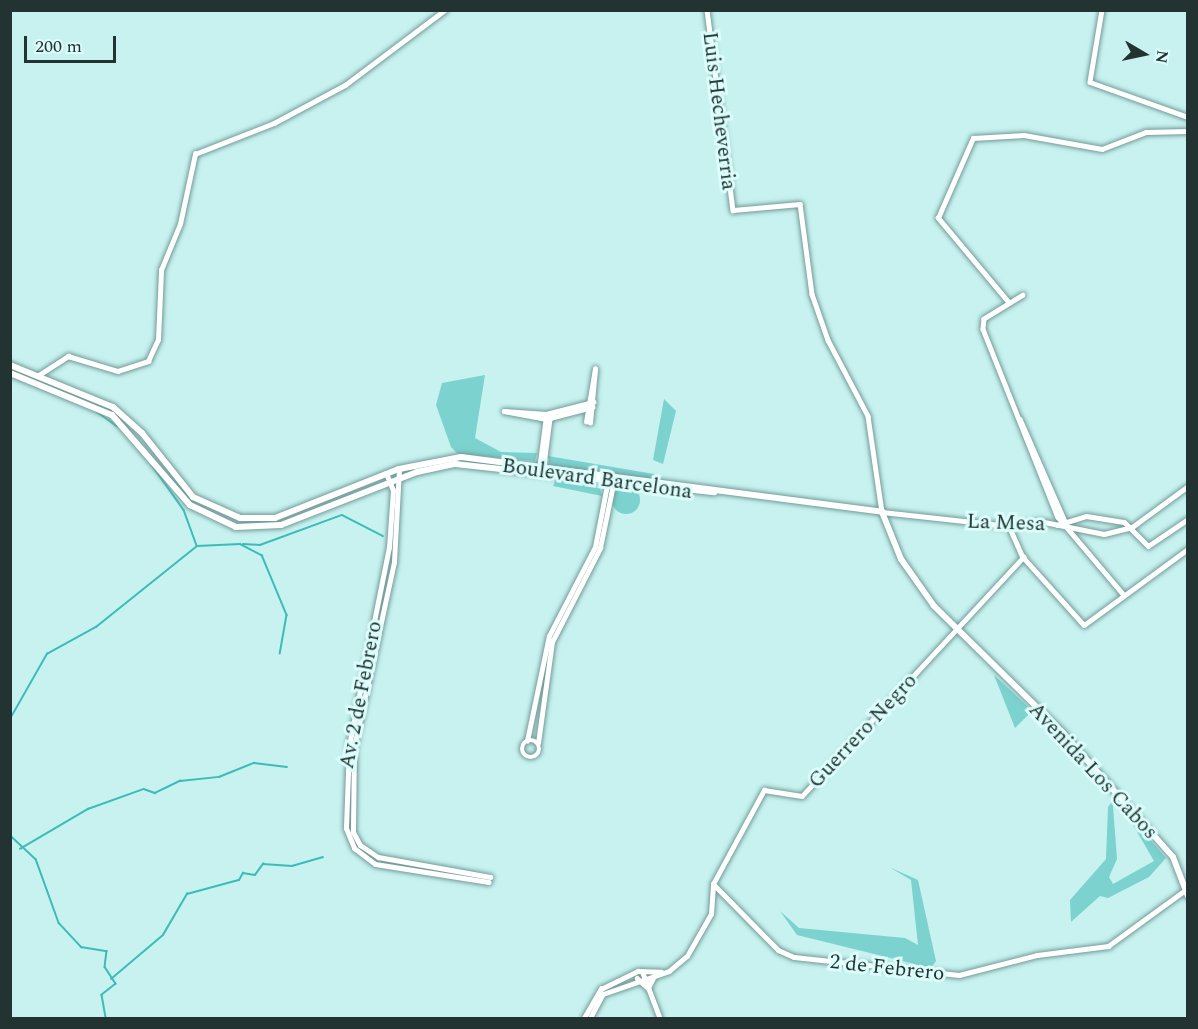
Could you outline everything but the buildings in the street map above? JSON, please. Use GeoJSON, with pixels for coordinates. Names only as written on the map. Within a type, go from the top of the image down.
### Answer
{"type":"FeatureCollection","features":[{"type":"Feature","properties":{"kind":"main road"},"geometry":{"type":"LineString","coordinates":[[10,365],[39,375],[121,417],[193,497],[240,518],[276,518],[399,469],[448,458],[480,462]]}},
{"type":"Feature","properties":{"kind":"main road"},"geometry":{"type":"LineString","coordinates":[[10,373],[121,417],[190,505],[236,527],[281,525],[390,482],[438,466],[480,462]]}},
{"type":"Feature","properties":{"kind":"main road","name":"Boulevard Barcelona"},"geometry":{"type":"LineString","coordinates":[[480,462],[882,512]]}},
{"type":"Feature","properties":{"kind":"main road","name":"Av. 2 de Febrero"},"geometry":{"type":"LineString","coordinates":[[386,473],[390,482],[387,562],[349,745],[346,828],[354,848],[375,864],[490,880],[378,857],[360,845],[353,831],[354,747],[394,562],[401,478],[399,469]]}},
{"type":"Feature","properties":{"kind":"main road","name":"La Mesa"},"geometry":{"type":"LineString","coordinates":[[882,512],[1009,526],[1033,521],[1104,534],[1132,527],[1188,486]]}},
{"type":"Feature","properties":{"kind":"main road","name":"Avenida Los Cabos"},"geometry":{"type":"LineString","coordinates":[[882,512],[910,574],[957,631],[1062,732],[1173,857],[1187,893]]}},
{"type":"Feature","properties":{"kind":"main road"},"geometry":{"type":"LineString","coordinates":[[1064,526],[1090,516],[1132,527],[1148,546],[1188,519]]}},
{"type":"Feature","properties":{"kind":"main road","name":"2 de Febrero"},"geometry":{"type":"LineString","coordinates":[[713,885],[786,954],[952,975],[1108,946],[1178,896],[1187,893]]}},
{"type":"Feature","properties":{"kind":"street"},"geometry":{"type":"LineString","coordinates":[[39,375],[68,356],[118,371],[148,361],[157,348],[162,264],[180,224],[195,154],[274,123],[345,85],[445,10]]}},
{"type":"Feature","properties":{"kind":"street","name":"Luis Hecheverria"},"geometry":{"type":"LineString","coordinates":[[707,10],[733,210],[801,204],[820,322],[868,416],[882,512]]}},
{"type":"Feature","properties":{"kind":"street"},"geometry":{"type":"LineString","coordinates":[[1102,10],[1090,82],[1188,117]]}},
{"type":"Feature","properties":{"kind":"street"},"geometry":{"type":"LineString","coordinates":[[1010,303],[940,222],[939,212],[973,138],[1024,135],[1102,149],[1146,132],[1188,131]]}},
{"type":"Feature","properties":{"kind":"street"},"geometry":{"type":"LineString","coordinates":[[1023,295],[983,321],[1014,409],[1064,526],[1122,594]]}},
{"type":"Feature","properties":{"kind":"street"},"geometry":{"type":"LineString","coordinates":[[588,422],[596,369],[591,405]]}},
{"type":"Feature","properties":{"kind":"street"},"geometry":{"type":"LineString","coordinates":[[548,416],[504,411],[548,416],[591,405]]}},
{"type":"Feature","properties":{"kind":"street"},"geometry":{"type":"LineString","coordinates":[[541,469],[548,416]]}},
{"type":"Feature","properties":{"kind":"street"},"geometry":{"type":"LineString","coordinates":[[569,600],[552,642],[538,743],[539,754],[530,758],[522,751],[527,741],[547,641],[595,547],[611,480]]}},
{"type":"Feature","properties":{"kind":"street"},"geometry":{"type":"LineString","coordinates":[[1009,526],[1023,557],[1084,626],[1122,594],[1188,549]]}},
{"type":"Feature","properties":{"kind":"street","name":"Guerrero Negro"},"geometry":{"type":"LineString","coordinates":[[713,885],[765,788],[802,796],[1023,557]]}},
{"type":"Feature","properties":{"kind":"street"},"geometry":{"type":"LineString","coordinates":[[527,741],[538,743]]}},
{"type":"Feature","properties":{"kind":"street"},"geometry":{"type":"LineString","coordinates":[[584,1018],[601,989],[643,973],[663,973],[682,962],[711,914],[713,885]]}},
{"type":"Feature","properties":{"kind":"street"},"geometry":{"type":"LineString","coordinates":[[590,1018],[601,996],[643,973]]}},
{"type":"Feature","properties":{"kind":"street"},"geometry":{"type":"LineString","coordinates":[[643,973],[660,1018]]}},
{"type":"Feature","properties":{"kind":"street"},"geometry":{"type":"LineString","coordinates":[[648,987],[655,973]]}},
{"type":"Feature","properties":{"kind":"street"},"geometry":{"type":"LineString","coordinates":[[637,978],[648,987]]}},
{"type":"Feature","properties":{"kind":"shaded area"},"geometry":{"type":"Polygon","coordinates":[[[485,375],[475,438],[501,452],[537,453],[535,461],[458,454],[451,447],[436,405],[442,383],[485,375]]]}},
{"type":"Feature","properties":{"kind":"shaded area"},"geometry":{"type":"Polygon","coordinates":[[[664,399],[676,411],[663,464],[653,460],[664,399]]]}},
{"type":"Feature","properties":{"kind":"shaded area"},"geometry":{"type":"Polygon","coordinates":[[[548,456],[654,474],[653,481],[550,466],[548,456]]]}},
{"type":"Feature","properties":{"kind":"shaded area"},"geometry":{"type":"Polygon","coordinates":[[[557,477],[599,484],[602,496],[553,486],[557,477]]]}},
{"type":"Feature","properties":{"kind":"shaded area"},"geometry":{"type":"Polygon","coordinates":[[[626,486],[636,490],[640,500],[636,510],[626,514],[616,510],[612,500],[616,490],[626,486]]]}},
{"type":"Feature","properties":{"kind":"shaded area"},"geometry":{"type":"Polygon","coordinates":[[[994,675],[1036,714],[1033,717],[1029,714],[1015,728],[994,675]]]}},
{"type":"Feature","properties":{"kind":"shaded area"},"geometry":{"type":"Polygon","coordinates":[[[1114,799],[1118,803],[1113,806],[1117,859],[1109,877],[1113,884],[1154,861],[1125,811],[1166,858],[1149,877],[1108,898],[1100,896],[1071,922],[1070,900],[1106,859],[1108,807],[1114,799]]]}},
{"type":"Feature","properties":{"kind":"shaded area"},"geometry":{"type":"Polygon","coordinates":[[[889,867],[918,880],[936,961],[931,968],[797,935],[780,911],[799,928],[905,938],[918,945],[911,880],[889,867]]]}},
{"type":"Feature","properties":{"kind":"waterway"},"geometry":{"type":"LineString","coordinates":[[96,411],[117,426]]}},
{"type":"Feature","properties":{"kind":"waterway"},"geometry":{"type":"LineString","coordinates":[[152,465],[184,510],[197,546]]}},
{"type":"Feature","properties":{"kind":"waterway"},"geometry":{"type":"LineString","coordinates":[[243,544],[260,545],[342,515],[383,536]]}},
{"type":"Feature","properties":{"kind":"waterway"},"geometry":{"type":"LineString","coordinates":[[10,719],[47,654],[96,627],[197,546],[240,544],[262,555],[287,615],[280,653]]}},
{"type":"Feature","properties":{"kind":"waterway"},"geometry":{"type":"LineString","coordinates":[[20,849],[88,809],[144,789],[155,793],[180,781],[219,777],[254,763],[287,767]]}},
{"type":"Feature","properties":{"kind":"waterway"},"geometry":{"type":"LineString","coordinates":[[10,835],[36,859],[59,923],[81,947],[107,951],[105,967],[116,984],[102,995],[106,1018]]}},
{"type":"Feature","properties":{"kind":"waterway"},"geometry":{"type":"LineString","coordinates":[[111,979],[163,935],[187,894],[239,880],[243,873],[255,875],[263,864],[292,866],[323,857]]}}]}
